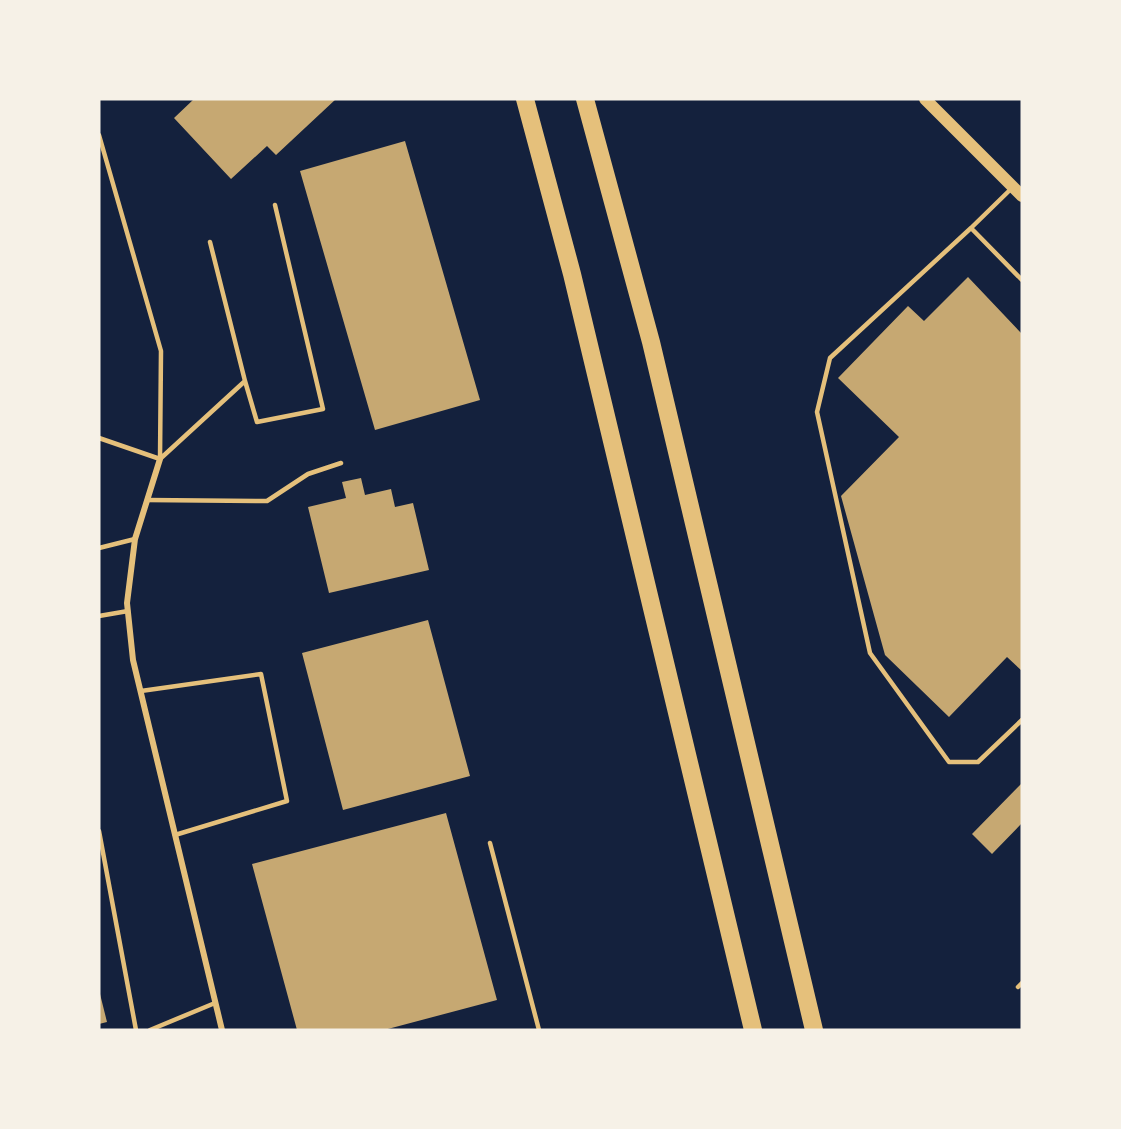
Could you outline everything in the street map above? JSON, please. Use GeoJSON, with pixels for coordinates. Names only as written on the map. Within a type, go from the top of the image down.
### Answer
{"type":"FeatureCollection","features":[{"type":"Feature","properties":{"kind":"highway"},"geometry":{"type":"LineString","coordinates":[[525,99],[575,286],[753,1030]]}},
{"type":"Feature","properties":{"kind":"highway"},"geometry":{"type":"LineString","coordinates":[[585,99],[651,342],[814,1030]]}},
{"type":"Feature","properties":{"kind":"main road"},"geometry":{"type":"LineString","coordinates":[[925,99],[1018,192]]}},
{"type":"Feature","properties":{"kind":"street"},"geometry":{"type":"LineString","coordinates":[[160,459],[135,539],[128,611],[133,660],[222,1030]]}},
{"type":"Feature","properties":{"kind":"lane"},"geometry":{"type":"LineString","coordinates":[[99,135],[160,351],[160,459]]}},
{"type":"Feature","properties":{"kind":"lane"},"geometry":{"type":"LineString","coordinates":[[1018,192],[971,228],[830,358],[817,412],[870,654],[949,762],[978,762],[1022,720]]}},
{"type":"Feature","properties":{"kind":"lane"},"geometry":{"type":"LineString","coordinates":[[210,242],[257,422],[323,409],[275,205]]}},
{"type":"Feature","properties":{"kind":"lane"},"geometry":{"type":"LineString","coordinates":[[971,228],[1022,280]]}},
{"type":"Feature","properties":{"kind":"lane"},"geometry":{"type":"LineString","coordinates":[[160,459],[245,381]]}},
{"type":"Feature","properties":{"kind":"lane"},"geometry":{"type":"LineString","coordinates":[[99,438],[160,459]]}},
{"type":"Feature","properties":{"kind":"lane"},"geometry":{"type":"LineString","coordinates":[[147,500],[267,501],[308,474],[341,463]]}},
{"type":"Feature","properties":{"kind":"lane"},"geometry":{"type":"LineString","coordinates":[[99,548],[135,539]]}},
{"type":"Feature","properties":{"kind":"lane"},"geometry":{"type":"LineString","coordinates":[[99,616],[128,611]]}},
{"type":"Feature","properties":{"kind":"lane"},"geometry":{"type":"LineString","coordinates":[[141,691],[261,674],[287,801],[175,835]]}},
{"type":"Feature","properties":{"kind":"lane"},"geometry":{"type":"LineString","coordinates":[[99,831],[136,1030]]}},
{"type":"Feature","properties":{"kind":"lane"},"geometry":{"type":"LineString","coordinates":[[490,843],[539,1030]]}},
{"type":"Feature","properties":{"kind":"lane"},"geometry":{"type":"LineString","coordinates":[[150,1030],[215,1003]]}},
{"type":"Feature","properties":{"kind":"building"},"geometry":{"type":"Polygon","coordinates":[[[194,99],[336,99],[276,155],[267,146],[231,179],[174,118],[194,99]]]}},
{"type":"Feature","properties":{"kind":"building"},"geometry":{"type":"Polygon","coordinates":[[[405,141],[480,400],[375,430],[300,171],[405,141]]]}},
{"type":"Feature","properties":{"kind":"building"},"geometry":{"type":"Polygon","coordinates":[[[968,277],[1022,334],[1022,671],[1007,657],[949,717],[885,655],[841,496],[899,437],[838,378],[908,306],[924,321],[968,277]]]}},
{"type":"Feature","properties":{"kind":"building"},"geometry":{"type":"Polygon","coordinates":[[[361,478],[365,495],[391,489],[395,507],[413,503],[429,570],[329,593],[308,507],[346,498],[342,482],[361,478]]]}},
{"type":"Feature","properties":{"kind":"building"},"geometry":{"type":"Polygon","coordinates":[[[428,620],[470,776],[343,810],[302,653],[428,620]]]}},
{"type":"Feature","properties":{"kind":"building"},"geometry":{"type":"Polygon","coordinates":[[[1022,783],[1022,823],[992,854],[972,834],[1022,783]]]}},
{"type":"Feature","properties":{"kind":"building"},"geometry":{"type":"Polygon","coordinates":[[[446,813],[497,1000],[384,1030],[297,1030],[252,864],[446,813]]]}},
{"type":"Feature","properties":{"kind":"building"},"geometry":{"type":"Polygon","coordinates":[[[99,990],[107,1022],[99,1024],[99,990]]]}}]}
